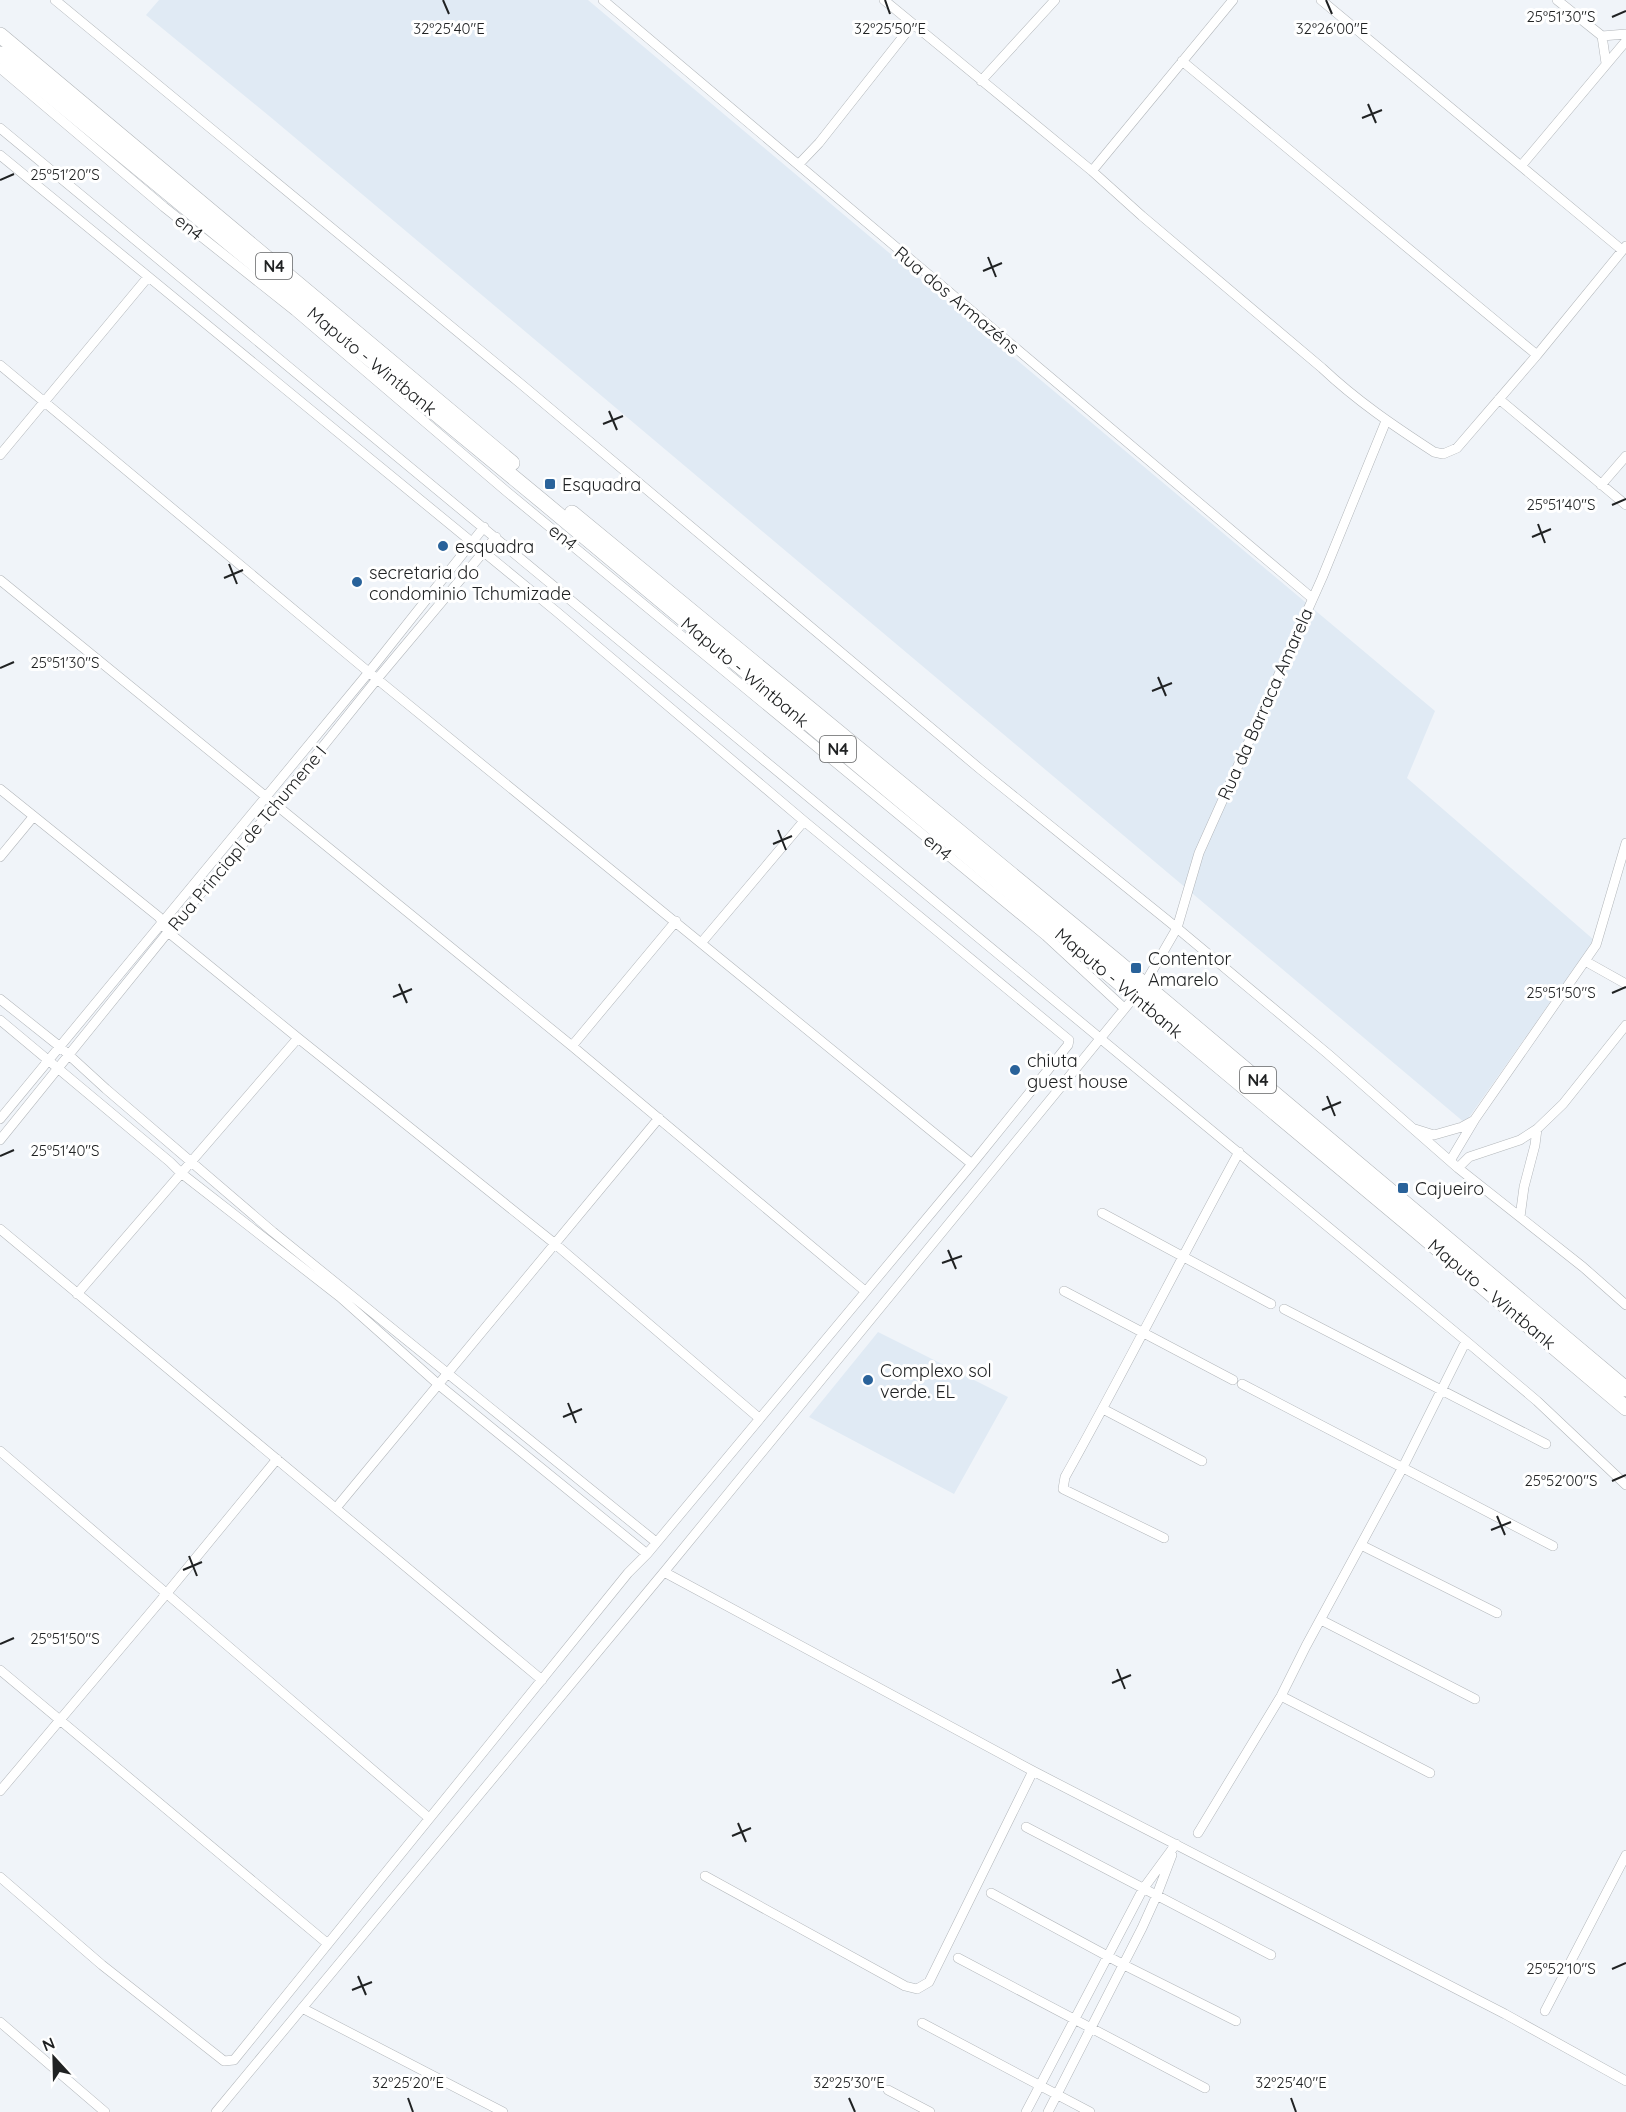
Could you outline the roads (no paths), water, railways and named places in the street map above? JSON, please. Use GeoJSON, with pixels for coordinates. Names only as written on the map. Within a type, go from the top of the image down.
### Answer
{"type":"FeatureCollection","features":[{"type":"Feature","properties":{"kind":"highway","name":"Maputo - Wintbank"},"geometry":{"type":"LineString","coordinates":[[0,35],[1140,991],[1412,1227],[1626,1408]]}},
{"type":"Feature","properties":{"kind":"highway","name":"Maputo - Wintbank"},"geometry":{"type":"LineString","coordinates":[[0,54],[1140,991],[1421,1215],[1626,1389]]}},
{"type":"Feature","properties":{"kind":"street"},"geometry":{"type":"LineString","coordinates":[[55,0],[521,384],[980,769],[1177,928],[1328,1054],[1458,1168],[1583,1267],[1626,1305]]}},
{"type":"Feature","properties":{"kind":"street","name":"Rua dos Armazéns"},"geometry":{"type":"LineString","coordinates":[[603,0],[1312,598]]}},
{"type":"Feature","properties":{"kind":"street"},"geometry":{"type":"LineString","coordinates":[[884,0],[1092,171],[1350,394],[1434,452],[1443,454],[1457,448],[1537,355],[1624,248],[1321,0]]}},
{"type":"Feature","properties":{"kind":"street"},"geometry":{"type":"LineString","coordinates":[[981,81],[1055,0]]}},
{"type":"Feature","properties":{"kind":"street"},"geometry":{"type":"LineString","coordinates":[[1092,171],[1233,0]]}},
{"type":"Feature","properties":{"kind":"street"},"geometry":{"type":"LineString","coordinates":[[1557,0],[1602,36],[1606,63]]}},
{"type":"Feature","properties":{"kind":"street"},"geometry":{"type":"LineString","coordinates":[[800,164],[913,24]]}},
{"type":"Feature","properties":{"kind":"street"},"geometry":{"type":"LineString","coordinates":[[1602,36],[1626,34]]}},
{"type":"Feature","properties":{"kind":"street"},"geometry":{"type":"LineString","coordinates":[[1521,166],[1626,41]]}},
{"type":"Feature","properties":{"kind":"street"},"geometry":{"type":"LineString","coordinates":[[1182,61],[1537,355]]}},
{"type":"Feature","properties":{"kind":"street","name":"en4"},"geometry":{"type":"LineString","coordinates":[[0,68],[164,207],[295,310],[489,477],[1046,936],[1124,1008]]}},
{"type":"Feature","properties":{"kind":"street"},"geometry":{"type":"LineString","coordinates":[[0,128],[1466,1341],[1537,1401],[1626,1485]]}},
{"type":"Feature","properties":{"kind":"street"},"geometry":{"type":"LineString","coordinates":[[0,155],[471,541],[1069,1040],[1068,1045],[972,1164],[647,1554],[628,1573],[234,2060],[224,2061],[102,1965],[0,1877]]}},
{"type":"Feature","properties":{"kind":"street"},"geometry":{"type":"LineString","coordinates":[[0,455],[148,277]]}},
{"type":"Feature","properties":{"kind":"street"},"geometry":{"type":"LineString","coordinates":[[0,365],[377,679],[972,1164]]}},
{"type":"Feature","properties":{"kind":"street"},"geometry":{"type":"LineString","coordinates":[[1499,399],[1626,505]]}},
{"type":"Feature","properties":{"kind":"street","name":"Rua da Barraca Amarela"},"geometry":{"type":"LineString","coordinates":[[216,2112],[664,1572],[1140,991],[1177,928],[1199,853],[1312,598],[1386,421]]}},
{"type":"Feature","properties":{"kind":"street"},"geometry":{"type":"LineString","coordinates":[[1601,485],[1626,456]]}},
{"type":"Feature","properties":{"kind":"street","name":"Rua Princiapl de Tchumene I"},"geometry":{"type":"LineString","coordinates":[[0,1119],[369,672],[484,527]]}},
{"type":"Feature","properties":{"kind":"street","name":"Rua Princiapl de Tchumene I"},"geometry":{"type":"LineString","coordinates":[[0,1140],[168,932],[276,805],[377,679],[496,537]]}},
{"type":"Feature","properties":{"kind":"street"},"geometry":{"type":"LineString","coordinates":[[0,580],[572,1046],[865,1291]]}},
{"type":"Feature","properties":{"kind":"street"},"geometry":{"type":"LineString","coordinates":[[0,789],[159,917],[168,932],[554,1242],[759,1418]]}},
{"type":"Feature","properties":{"kind":"street"},"geometry":{"type":"LineString","coordinates":[[0,857],[33,817]]}},
{"type":"Feature","properties":{"kind":"street"},"geometry":{"type":"LineString","coordinates":[[702,942],[804,821]]}},
{"type":"Feature","properties":{"kind":"street"},"geometry":{"type":"LineString","coordinates":[[1450,1161],[1475,1119],[1596,945],[1626,843]]}},
{"type":"Feature","properties":{"kind":"street"},"geometry":{"type":"LineString","coordinates":[[572,1046],[676,921]]}},
{"type":"Feature","properties":{"kind":"street"},"geometry":{"type":"LineString","coordinates":[[1585,961],[1626,984]]}},
{"type":"Feature","properties":{"kind":"street"},"geometry":{"type":"LineString","coordinates":[[0,999],[59,1046],[105,1089],[273,1232],[656,1542]]}},
{"type":"Feature","properties":{"kind":"street"},"geometry":{"type":"LineString","coordinates":[[0,1020],[181,1173],[340,1297],[439,1385],[647,1554]]}},
{"type":"Feature","properties":{"kind":"street"},"geometry":{"type":"LineString","coordinates":[[1458,1168],[1469,1157],[1520,1140],[1537,1129],[1563,1104],[1626,1025]]}},
{"type":"Feature","properties":{"kind":"street"},"geometry":{"type":"LineString","coordinates":[[77,1294],[298,1038]]}},
{"type":"Feature","properties":{"kind":"street"},"geometry":{"type":"LineString","coordinates":[[336,1508],[659,1118]]}},
{"type":"Feature","properties":{"kind":"street"},"geometry":{"type":"LineString","coordinates":[[1410,1127],[1434,1135],[1462,1127],[1475,1119]]}},
{"type":"Feature","properties":{"kind":"street"},"geometry":{"type":"LineString","coordinates":[[1520,1217],[1537,1129]]}},
{"type":"Feature","properties":{"kind":"street"},"geometry":{"type":"LineString","coordinates":[[1164,1538],[1063,1489],[1065,1477],[1239,1152]]}},
{"type":"Feature","properties":{"kind":"street"},"geometry":{"type":"LineString","coordinates":[[1102,1213],[1271,1304]]}},
{"type":"Feature","properties":{"kind":"street"},"geometry":{"type":"LineString","coordinates":[[0,1229],[542,1680]]}},
{"type":"Feature","properties":{"kind":"street"},"geometry":{"type":"LineString","coordinates":[[1064,1292],[1233,1380]]}},
{"type":"Feature","properties":{"kind":"street"},"geometry":{"type":"LineString","coordinates":[[1284,1310],[1546,1444]]}},
{"type":"Feature","properties":{"kind":"street"},"geometry":{"type":"LineString","coordinates":[[1198,1833],[1281,1696],[1403,1467],[1466,1341]]}},
{"type":"Feature","properties":{"kind":"street"},"geometry":{"type":"LineString","coordinates":[[1242,1384],[1552,1546]]}},
{"type":"Feature","properties":{"kind":"street"},"geometry":{"type":"LineString","coordinates":[[1103,1409],[1202,1461]]}},
{"type":"Feature","properties":{"kind":"street"},"geometry":{"type":"LineString","coordinates":[[0,1451],[429,1818]]}},
{"type":"Feature","properties":{"kind":"street"},"geometry":{"type":"LineString","coordinates":[[0,1791],[277,1459]]}},
{"type":"Feature","properties":{"kind":"street"},"geometry":{"type":"LineString","coordinates":[[1361,1545],[1497,1612]]}},
{"type":"Feature","properties":{"kind":"street"},"geometry":{"type":"LineString","coordinates":[[664,1572],[1033,1771],[1504,2014],[1626,2081]]}},
{"type":"Feature","properties":{"kind":"street"},"geometry":{"type":"LineString","coordinates":[[1321,1620],[1475,1699]]}},
{"type":"Feature","properties":{"kind":"street"},"geometry":{"type":"LineString","coordinates":[[0,1670],[327,1944]]}},
{"type":"Feature","properties":{"kind":"street"},"geometry":{"type":"LineString","coordinates":[[1281,1696],[1430,1773]]}},
{"type":"Feature","properties":{"kind":"street"},"geometry":{"type":"LineString","coordinates":[[705,1876],[905,1986],[917,1989],[929,1982],[1033,1771]]}},
{"type":"Feature","properties":{"kind":"street"},"geometry":{"type":"LineString","coordinates":[[1026,1827],[1156,1897],[1271,1955]]}},
{"type":"Feature","properties":{"kind":"street"},"geometry":{"type":"LineString","coordinates":[[1026,2112],[1143,1889],[1176,1844]]}},
{"type":"Feature","properties":{"kind":"street"},"geometry":{"type":"LineString","coordinates":[[1048,2112],[1124,1965],[1156,1897],[1176,1844]]}},
{"type":"Feature","properties":{"kind":"street"},"geometry":{"type":"LineString","coordinates":[[1545,2011],[1626,1855]]}},
{"type":"Feature","properties":{"kind":"street"},"geometry":{"type":"LineString","coordinates":[[991,1893],[1124,1965],[1236,2021]]}},
{"type":"Feature","properties":{"kind":"street"},"geometry":{"type":"LineString","coordinates":[[958,1958],[1205,2088]]}},
{"type":"Feature","properties":{"kind":"street"},"geometry":{"type":"LineString","coordinates":[[302,2008],[486,2108],[503,2112]]}},
{"type":"Feature","properties":{"kind":"street"},"geometry":{"type":"LineString","coordinates":[[0,2022],[105,2112]]}},
{"type":"Feature","properties":{"kind":"street"},"geometry":{"type":"LineString","coordinates":[[922,2023],[1090,2112]]}},
{"type":"Feature","properties":{"kind":"street"},"geometry":{"type":"LineString","coordinates":[[888,2090],[930,2112]]}},
{"type":"Feature","properties":{"kind":"place","name":"Esquadra"},"geometry":{"type":"Point","coordinates":[550,484]}},
{"type":"Feature","properties":{"kind":"place","name":"esquadra"},"geometry":{"type":"Point","coordinates":[443,546]}},
{"type":"Feature","properties":{"kind":"place","name":"secretaria do condominio Tchumizade"},"geometry":{"type":"Point","coordinates":[357,582]}},
{"type":"Feature","properties":{"kind":"place","name":"Contentor Amarelo"},"geometry":{"type":"Point","coordinates":[1136,968]}},
{"type":"Feature","properties":{"kind":"place","name":"chiuta guest house"},"geometry":{"type":"Point","coordinates":[1015,1070]}},
{"type":"Feature","properties":{"kind":"place","name":"Cajueiro"},"geometry":{"type":"Point","coordinates":[1403,1188]}},
{"type":"Feature","properties":{"kind":"place","name":"Complexo sol verde. EL"},"geometry":{"type":"Point","coordinates":[868,1380]}}]}
